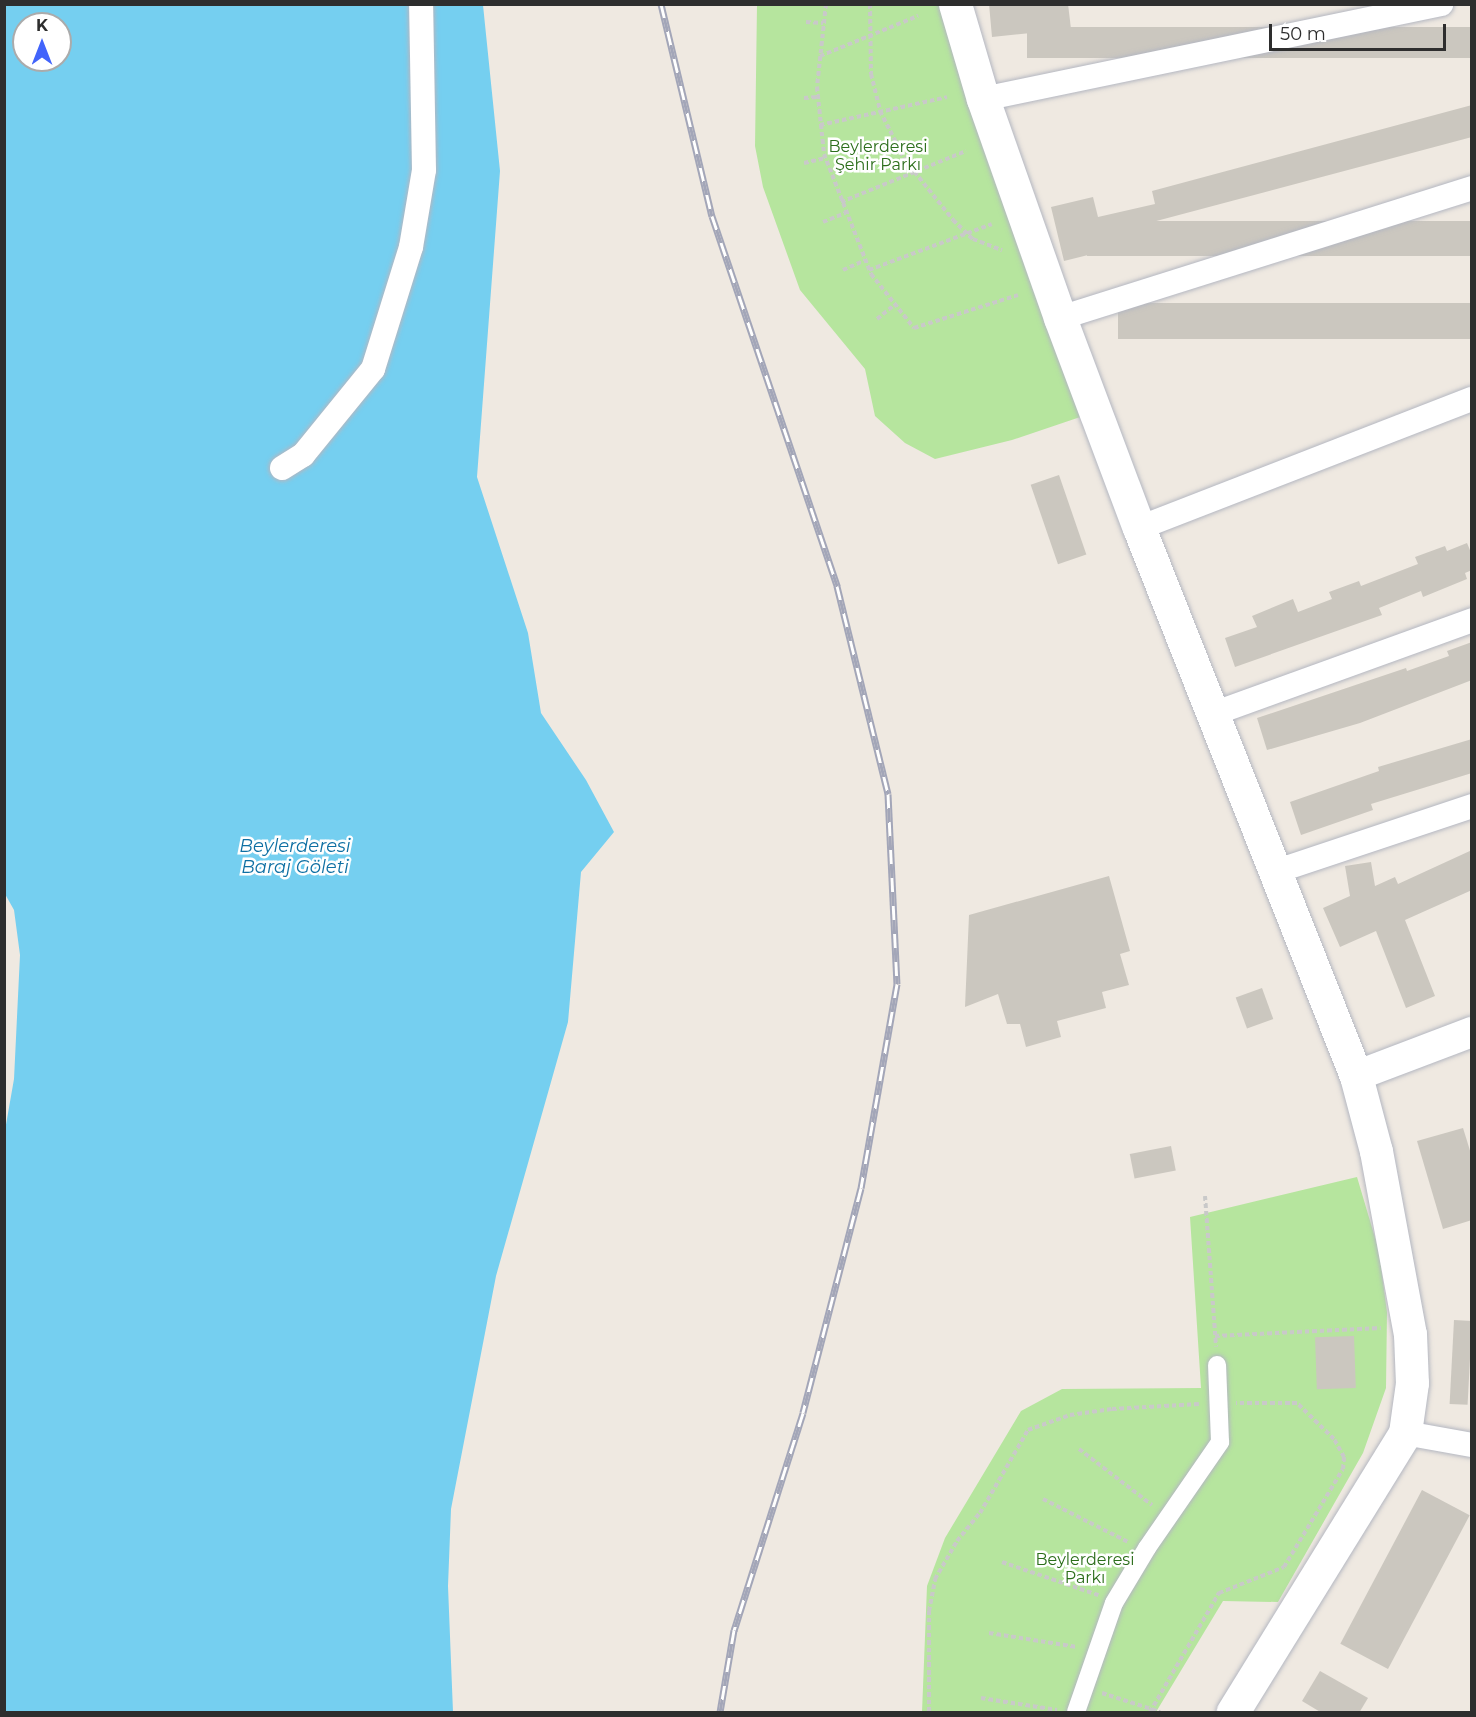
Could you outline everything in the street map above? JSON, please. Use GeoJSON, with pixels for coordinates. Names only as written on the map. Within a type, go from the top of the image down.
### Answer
{"type":"FeatureCollection","features":[{"type":"Feature","properties":{"kind":"main road"},"geometry":{"type":"LineString","coordinates":[[956,4],[983,99],[1060,318],[1139,528],[1277,871],[1356,1076],[1376,1151],[1409,1327],[1412,1383],[1405,1432],[1233,1713]]}},
{"type":"Feature","properties":{"kind":"street"},"geometry":{"type":"LineString","coordinates":[[282,468],[303,455],[373,369],[411,247],[424,170],[421,4]]}},
{"type":"Feature","properties":{"kind":"street"},"geometry":{"type":"LineString","coordinates":[[983,99],[1441,4]]}},
{"type":"Feature","properties":{"kind":"street"},"geometry":{"type":"LineString","coordinates":[[1060,318],[1472,188]]}},
{"type":"Feature","properties":{"kind":"street"},"geometry":{"type":"LineString","coordinates":[[1139,528],[1472,399]]}},
{"type":"Feature","properties":{"kind":"street"},"geometry":{"type":"LineString","coordinates":[[1214,714],[1472,620]]}},
{"type":"Feature","properties":{"kind":"street"},"geometry":{"type":"LineString","coordinates":[[1277,871],[1472,806]]}},
{"type":"Feature","properties":{"kind":"street"},"geometry":{"type":"LineString","coordinates":[[1356,1076],[1472,1032]]}},
{"type":"Feature","properties":{"kind":"street"},"geometry":{"type":"LineString","coordinates":[[1076,1712],[1087,1688],[1115,1601],[1146,1550],[1220,1442],[1218,1365]]}},
{"type":"Feature","properties":{"kind":"street"},"geometry":{"type":"LineString","coordinates":[[1405,1432],[1472,1445]]}},
{"type":"Feature","properties":{"kind":"path"},"geometry":{"type":"LineString","coordinates":[[826,4],[818,97],[825,158],[865,260],[893,306],[914,328],[1018,295]]}},
{"type":"Feature","properties":{"kind":"path"},"geometry":{"type":"LineString","coordinates":[[870,4],[871,74],[880,111],[914,172],[938,205],[968,234],[991,248],[1002,250]]}},
{"type":"Feature","properties":{"kind":"path"},"geometry":{"type":"LineString","coordinates":[[820,56],[918,16]]}},
{"type":"Feature","properties":{"kind":"path"},"geometry":{"type":"LineString","coordinates":[[806,22],[823,23]]}},
{"type":"Feature","properties":{"kind":"path"},"geometry":{"type":"LineString","coordinates":[[804,98],[818,97]]}},
{"type":"Feature","properties":{"kind":"path"},"geometry":{"type":"LineString","coordinates":[[820,125],[947,97]]}},
{"type":"Feature","properties":{"kind":"path"},"geometry":{"type":"LineString","coordinates":[[841,202],[966,151]]}},
{"type":"Feature","properties":{"kind":"path"},"geometry":{"type":"LineString","coordinates":[[804,163],[825,158]]}},
{"type":"Feature","properties":{"kind":"path"},"geometry":{"type":"LineString","coordinates":[[823,222],[845,213]]}},
{"type":"Feature","properties":{"kind":"path"},"geometry":{"type":"LineString","coordinates":[[870,270],[993,224]]}},
{"type":"Feature","properties":{"kind":"path"},"geometry":{"type":"LineString","coordinates":[[843,270],[865,260]]}},
{"type":"Feature","properties":{"kind":"path"},"geometry":{"type":"LineString","coordinates":[[877,319],[893,306]]}},
{"type":"Feature","properties":{"kind":"path"},"geometry":{"type":"LineString","coordinates":[[1205,1196],[1218,1365]]}},
{"type":"Feature","properties":{"kind":"path"},"geometry":{"type":"LineString","coordinates":[[1215,1336],[1409,1327]]}},
{"type":"Feature","properties":{"kind":"path"},"geometry":{"type":"LineString","coordinates":[[1079,1449],[1168,1517]]}},
{"type":"Feature","properties":{"kind":"path"},"geometry":{"type":"LineString","coordinates":[[1043,1499],[1098,1530],[1146,1550]]}},
{"type":"Feature","properties":{"kind":"path"},"geometry":{"type":"LineString","coordinates":[[1002,1562],[1115,1601]]}},
{"type":"Feature","properties":{"kind":"path"},"geometry":{"type":"LineString","coordinates":[[989,1633],[1099,1651]]}},
{"type":"Feature","properties":{"kind":"path"},"geometry":{"type":"LineString","coordinates":[[1087,1688],[1160,1713]]}},
{"type":"Feature","properties":{"kind":"path"},"geometry":{"type":"LineString","coordinates":[[981,1698],[1076,1712]]}},
{"type":"Feature","properties":{"kind":"green space","name":"Beylerderesi Şehir Parkı"},"geometry":{"type":"Polygon","coordinates":[[[757,5],[956,5],[1095,412],[1012,440],[935,459],[905,443],[875,416],[865,369],[800,290],[763,187],[755,146],[757,5]]]}},
{"type":"Feature","properties":{"kind":"green space","name":"Beylerderesi Parkı"},"geometry":{"type":"Polygon","coordinates":[[[1357,1177],[1379,1251],[1387,1312],[1386,1388],[1363,1453],[1278,1602],[1223,1601],[1156,1712],[922,1712],[927,1586],[945,1538],[1021,1411],[1062,1389],[1201,1388],[1190,1217],[1357,1177]]]}},
{"type":"Feature","properties":{"kind":"water","name":"Beylerderesi Baraj Göleti"},"geometry":{"type":"Polygon","coordinates":[[[5,5],[483,5],[500,171],[477,477],[528,633],[541,713],[586,780],[614,832],[581,872],[568,1022],[496,1276],[451,1509],[448,1586],[453,1712],[5,1712],[4,1136],[14,1079],[20,955],[14,910],[5,894],[5,5]]]}},
{"type":"Feature","properties":{"kind":"building"},"geometry":{"type":"Polygon","coordinates":[[[989,4],[1068,4],[1071,29],[992,37],[989,4]]]}},
{"type":"Feature","properties":{"kind":"building"},"geometry":{"type":"Polygon","coordinates":[[[1027,27],[1472,27],[1472,58],[1027,58],[1027,27]]]}},
{"type":"Feature","properties":{"kind":"building"},"geometry":{"type":"Polygon","coordinates":[[[1472,105],[1472,137],[1130,228],[1132,237],[1111,242],[1112,249],[1064,261],[1051,207],[1093,197],[1098,217],[1155,204],[1152,191],[1472,105]]]}},
{"type":"Feature","properties":{"kind":"building"},"geometry":{"type":"Polygon","coordinates":[[[1087,221],[1472,221],[1472,256],[1087,256],[1087,221]]]}},
{"type":"Feature","properties":{"kind":"building"},"geometry":{"type":"Polygon","coordinates":[[[1118,303],[1472,303],[1472,339],[1118,339],[1118,303]]]}},
{"type":"Feature","properties":{"kind":"building"},"geometry":{"type":"Polygon","coordinates":[[[1059,475],[1086,554],[1058,564],[1031,485],[1059,475]]]}},
{"type":"Feature","properties":{"kind":"building"},"geometry":{"type":"Polygon","coordinates":[[[1467,543],[1472,555],[1472,570],[1465,573],[1467,579],[1423,597],[1421,591],[1379,608],[1382,615],[1235,667],[1225,638],[1257,627],[1252,616],[1293,599],[1298,612],[1332,599],[1329,592],[1359,581],[1361,586],[1418,564],[1415,557],[1445,546],[1447,551],[1467,543]]]}},
{"type":"Feature","properties":{"kind":"building"},"geometry":{"type":"Polygon","coordinates":[[[1472,642],[1472,680],[1360,723],[1267,750],[1257,718],[1406,668],[1407,671],[1449,656],[1447,651],[1472,642]]]}},
{"type":"Feature","properties":{"kind":"building"},"geometry":{"type":"Polygon","coordinates":[[[1472,739],[1472,773],[1371,804],[1373,810],[1301,835],[1290,802],[1379,771],[1378,767],[1472,739]]]}},
{"type":"Feature","properties":{"kind":"building"},"geometry":{"type":"Polygon","coordinates":[[[1472,850],[1472,890],[1405,920],[1435,996],[1406,1008],[1376,931],[1340,947],[1323,908],[1350,896],[1345,866],[1371,862],[1375,886],[1395,877],[1398,884],[1472,850]]]}},
{"type":"Feature","properties":{"kind":"building"},"geometry":{"type":"Polygon","coordinates":[[[1109,876],[1130,951],[1120,954],[1129,985],[1102,992],[1106,1008],[1057,1021],[1061,1037],[1026,1047],[1020,1024],[1007,1024],[998,994],[965,1007],[969,915],[1109,876]]]}},
{"type":"Feature","properties":{"kind":"building"},"geometry":{"type":"Polygon","coordinates":[[[1262,988],[1273,1019],[1247,1029],[1236,998],[1262,988]]]}},
{"type":"Feature","properties":{"kind":"building"},"geometry":{"type":"Polygon","coordinates":[[[1463,1128],[1472,1157],[1472,1220],[1443,1229],[1417,1141],[1463,1128]]]}},
{"type":"Feature","properties":{"kind":"building"},"geometry":{"type":"Polygon","coordinates":[[[1171,1146],[1176,1171],[1135,1179],[1130,1154],[1171,1146]]]}},
{"type":"Feature","properties":{"kind":"building"},"geometry":{"type":"Polygon","coordinates":[[[1454,1320],[1472,1321],[1468,1405],[1450,1404],[1454,1320]]]}},
{"type":"Feature","properties":{"kind":"building"},"geometry":{"type":"Polygon","coordinates":[[[1354,1336],[1356,1388],[1317,1389],[1315,1337],[1354,1336]]]}},
{"type":"Feature","properties":{"kind":"building"},"geometry":{"type":"Polygon","coordinates":[[[1422,1490],[1470,1515],[1388,1669],[1340,1644],[1422,1490]]]}},
{"type":"Feature","properties":{"kind":"building"},"geometry":{"type":"Polygon","coordinates":[[[1320,1671],[1368,1698],[1359,1713],[1322,1713],[1302,1701],[1320,1671]]]}},
{"type":"Feature","properties":{"kind":"railway"},"geometry":{"type":"LineString","coordinates":[[661,4],[712,216],[837,586],[888,794],[897,984],[861,1188],[803,1413],[734,1630],[720,1712]]}}]}
